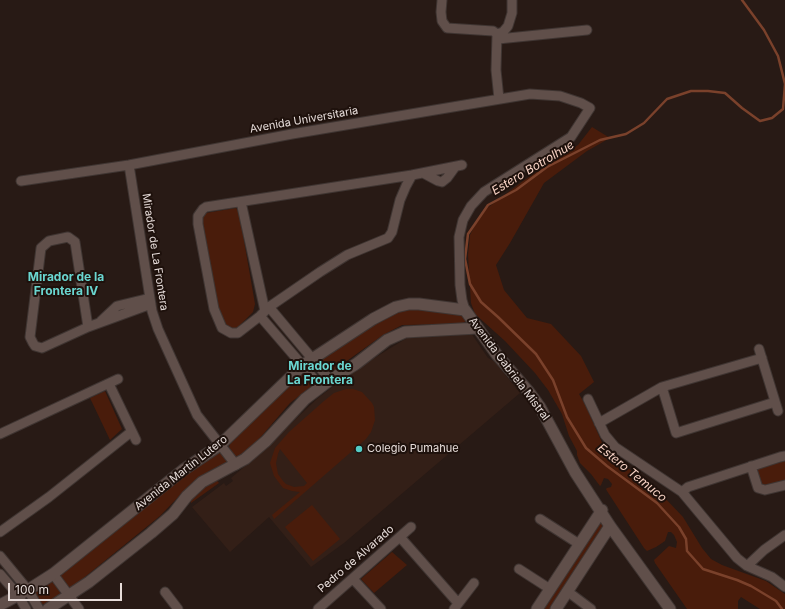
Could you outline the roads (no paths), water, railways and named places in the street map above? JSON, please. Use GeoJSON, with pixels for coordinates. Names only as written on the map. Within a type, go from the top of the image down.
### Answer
{"type":"FeatureCollection","features":[{"type":"Feature","properties":{"kind":"street"},"geometry":{"type":"LineString","coordinates":[[442,0],[442,21],[447,28],[493,31],[498,36],[587,30]]}},
{"type":"Feature","properties":{"kind":"street"},"geometry":{"type":"LineString","coordinates":[[499,99],[496,70],[498,36],[508,26],[512,13],[512,0]]}},
{"type":"Feature","properties":{"kind":"street","name":"Avenida Universitaria"},"geometry":{"type":"LineString","coordinates":[[21,181],[129,164],[292,134],[530,94],[550,94],[570,99],[590,108]]}},
{"type":"Feature","properties":{"kind":"street","name":"Avenida Gabriela Mistral"},"geometry":{"type":"LineString","coordinates":[[590,108],[571,137],[484,192],[471,206],[463,220],[459,237],[460,285],[462,300],[464,310],[497,355],[540,406],[566,456],[602,510],[610,526],[670,609]]}},
{"type":"Feature","properties":{"kind":"street","name":"Mirador de La Frontera"},"geometry":{"type":"LineString","coordinates":[[129,164],[150,301],[158,329],[196,415],[236,465]]}},
{"type":"Feature","properties":{"kind":"street"},"geometry":{"type":"LineString","coordinates":[[412,175],[400,200],[392,232],[388,238],[347,255],[320,272],[238,333],[231,333],[222,328],[214,309],[198,224],[198,216],[203,209],[206,207],[412,175],[459,166]]}},
{"type":"Feature","properties":{"kind":"street"},"geometry":{"type":"LineString","coordinates":[[241,202],[265,312],[326,383]]}},
{"type":"Feature","properties":{"kind":"street"},"geometry":{"type":"LineString","coordinates":[[88,327],[75,242],[68,237],[49,241],[41,248],[30,337],[35,346],[42,348],[150,301]]}},
{"type":"Feature","properties":{"kind":"street","name":"Avenida Martín Lutero"},"geometry":{"type":"LineString","coordinates":[[0,605],[53,574],[183,470],[220,445],[308,362],[373,319],[396,307],[409,304],[464,310]]}},
{"type":"Feature","properties":{"kind":"street","name":"Avenida Martín Lutero"},"geometry":{"type":"LineString","coordinates":[[54,607],[116,561],[167,519],[202,482],[236,465],[256,449],[305,399],[398,334],[406,332],[478,328]]}},
{"type":"Feature","properties":{"kind":"street"},"geometry":{"type":"LineString","coordinates":[[599,423],[662,387],[760,353],[777,406],[676,433],[662,387]]}},
{"type":"Feature","properties":{"kind":"street"},"geometry":{"type":"LineString","coordinates":[[0,434],[118,379]]}},
{"type":"Feature","properties":{"kind":"street"},"geometry":{"type":"LineString","coordinates":[[0,532],[134,436],[109,384]]}},
{"type":"Feature","properties":{"kind":"street"},"geometry":{"type":"LineString","coordinates":[[588,399],[608,441],[682,492],[720,540],[737,558],[747,566],[772,577],[785,587]]}},
{"type":"Feature","properties":{"kind":"street"},"geometry":{"type":"LineString","coordinates":[[682,492],[688,487],[785,456]]}},
{"type":"Feature","properties":{"kind":"street"},"geometry":{"type":"LineString","coordinates":[[751,466],[758,488],[766,490],[785,485]]}},
{"type":"Feature","properties":{"kind":"street"},"geometry":{"type":"LineString","coordinates":[[537,609],[602,510]]}},
{"type":"Feature","properties":{"kind":"street"},"geometry":{"type":"LineString","coordinates":[[540,519],[579,544]]}},
{"type":"Feature","properties":{"kind":"street"},"geometry":{"type":"LineString","coordinates":[[556,609],[610,526]]}},
{"type":"Feature","properties":{"kind":"street","name":"Pedro de Alvarado"},"geometry":{"type":"LineString","coordinates":[[318,609],[411,527]]}},
{"type":"Feature","properties":{"kind":"street"},"geometry":{"type":"LineString","coordinates":[[747,566],[764,550],[785,535]]}},
{"type":"Feature","properties":{"kind":"street"},"geometry":{"type":"LineString","coordinates":[[400,537],[456,606],[474,582]]}},
{"type":"Feature","properties":{"kind":"street"},"geometry":{"type":"LineString","coordinates":[[0,556],[8,568],[28,590],[39,609]]}},
{"type":"Feature","properties":{"kind":"street"},"geometry":{"type":"LineString","coordinates":[[8,568],[0,574],[18,595],[26,609]]}},
{"type":"Feature","properties":{"kind":"street"},"geometry":{"type":"LineString","coordinates":[[519,569],[550,589]]}},
{"type":"Feature","properties":{"kind":"street"},"geometry":{"type":"LineString","coordinates":[[53,574],[79,609]]}},
{"type":"Feature","properties":{"kind":"street"},"geometry":{"type":"LineString","coordinates":[[353,578],[381,609]]}},
{"type":"Feature","properties":{"kind":"street"},"geometry":{"type":"LineString","coordinates":[[567,591],[591,609]]}},
{"type":"Feature","properties":{"kind":"street"},"geometry":{"type":"LineString","coordinates":[[165,592],[178,609]]}},
{"type":"Feature","properties":{"kind":"waterway","name":"Estero Botrolhue"},"geometry":{"type":"LineString","coordinates":[[742,0],[764,30],[778,56],[785,84],[783,109],[772,118],[760,121],[725,93],[691,91],[667,99],[644,123],[626,134],[600,140],[547,167],[516,190],[488,205],[468,234],[465,259],[470,284],[481,302],[536,354],[553,380],[567,417],[586,448],[607,466],[657,503],[679,527],[686,539],[687,551],[703,569],[751,586],[776,601],[782,609]]}},
{"type":"Feature","properties":{"kind":"place","name":"Colegio Pumahue"},"geometry":{"type":"Point","coordinates":[359,449]}},
{"type":"Feature","properties":{"kind":"district","name":"Mirador de la Frontera IV"},"geometry":{"type":"Point","coordinates":[66,284]}},
{"type":"Feature","properties":{"kind":"district","name":"Mirador de La Frontera"},"geometry":{"type":"Point","coordinates":[320,373]}},
{"type":"Feature","properties":{"kind":"water label","name":"Estero Temuco"},"geometry":{"type":"Point","coordinates":[632,473]}}]}
